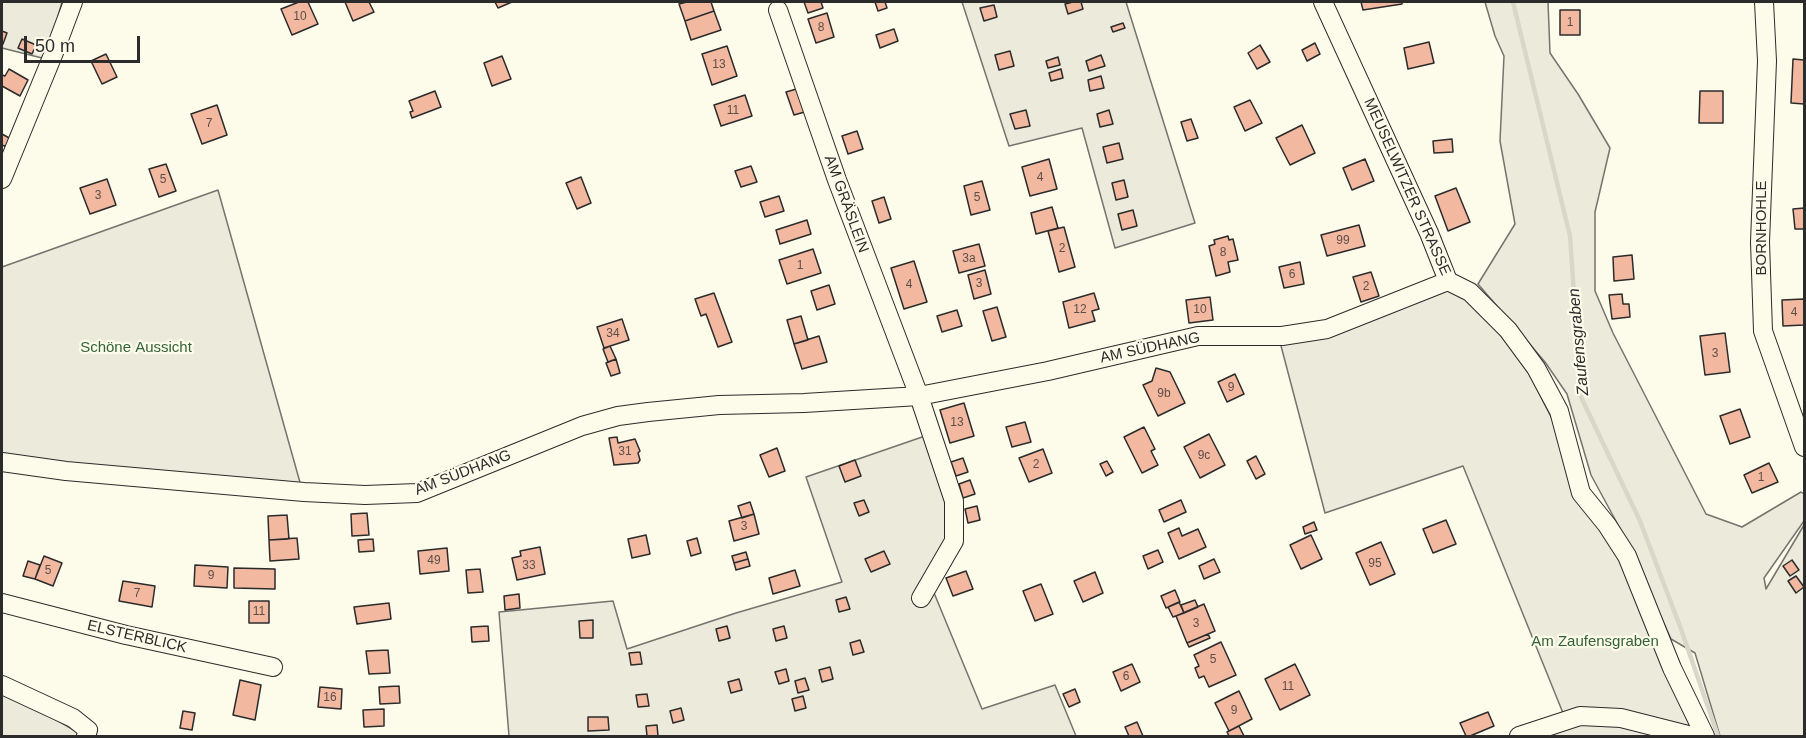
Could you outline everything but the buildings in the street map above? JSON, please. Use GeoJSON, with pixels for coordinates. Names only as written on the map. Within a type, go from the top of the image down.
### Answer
{"type":"FeatureCollection","features":[{"type":"Feature","properties":{"kind":"street"},"geometry":{"type":"LineString","coordinates":[[2,179],[73,2]]}},
{"type":"Feature","properties":{"kind":"street","name":"MEUSELWITZER STRASSE"},"geometry":{"type":"LineString","coordinates":[[1323,2],[1429,233],[1448,281],[1470,292],[1493,314],[1536,368],[1558,411],[1581,493],[1607,525],[1627,556],[1672,668],[1705,736]]}},
{"type":"Feature","properties":{"kind":"street","name":"BORNHOHLE"},"geometry":{"type":"LineString","coordinates":[[1764,2],[1767,61],[1760,242],[1764,331],[1804,447]]}},
{"type":"Feature","properties":{"kind":"street","name":"AM GRÄSLEIN"},"geometry":{"type":"LineString","coordinates":[[778,10],[837,180],[919,396]]}},
{"type":"Feature","properties":{"kind":"street","name":"AM SÜDHANG"},"geometry":{"type":"LineString","coordinates":[[2,462],[66,471],[304,492],[365,495],[417,493],[582,426],[618,416],[719,405],[804,403],[919,396],[1048,371],[1198,336],[1282,336],[1327,329],[1448,281]]}},
{"type":"Feature","properties":{"kind":"street"},"geometry":{"type":"LineString","coordinates":[[919,396],[954,501],[954,541],[921,598]]}},
{"type":"Feature","properties":{"kind":"street","name":"ELSTERBLICK"},"geometry":{"type":"LineString","coordinates":[[2,603],[126,635],[273,667]]}},
{"type":"Feature","properties":{"kind":"street"},"geometry":{"type":"LineString","coordinates":[[2,685],[73,718],[88,730],[86,736]]}},
{"type":"Feature","properties":{"kind":"street"},"geometry":{"type":"LineString","coordinates":[[1518,736],[1580,716],[1621,718],[1692,736]]}},
{"type":"Feature","properties":{"kind":"green space"},"geometry":{"type":"Polygon","coordinates":[[[2,2],[62,2],[46,59],[2,48],[2,2]]]}},
{"type":"Feature","properties":{"kind":"green space"},"geometry":{"type":"Polygon","coordinates":[[[962,2],[1126,2],[1195,223],[1115,248],[1082,128],[1009,146],[962,2]]]}},
{"type":"Feature","properties":{"kind":"green space"},"geometry":{"type":"Polygon","coordinates":[[[1485,2],[1548,2],[1550,53],[1610,148],[1595,212],[1595,291],[1613,333],[1706,514],[1742,527],[1801,492],[1804,494],[1804,521],[1764,578],[1766,589],[1804,525],[1804,736],[1720,736],[1695,653],[1671,639],[1623,534],[1591,475],[1567,394],[1545,362],[1478,284],[1515,224],[1500,141],[1504,56],[1495,36],[1485,2]]]}},
{"type":"Feature","properties":{"kind":"green space","name":"Schöne Aussicht"},"geometry":{"type":"Polygon","coordinates":[[[218,190],[301,486],[121,470],[2,455],[2,267],[218,190]]]}},
{"type":"Feature","properties":{"kind":"green space","name":"Am Zaufensgraben"},"geometry":{"type":"Polygon","coordinates":[[[1450,289],[1466,296],[1521,358],[1623,558],[1692,726],[1563,713],[1463,466],[1325,513],[1280,342],[1450,289]]]}},
{"type":"Feature","properties":{"kind":"green space"},"geometry":{"type":"Polygon","coordinates":[[[928,435],[949,512],[947,536],[932,588],[982,709],[1055,685],[1076,736],[509,736],[499,612],[613,601],[627,649],[736,613],[842,582],[806,477],[928,435]]]}},
{"type":"Feature","properties":{"kind":"green space"},"geometry":{"type":"Polygon","coordinates":[[[2,694],[36,708],[84,736],[2,736],[2,694]]]}},
{"type":"Feature","properties":{"kind":"green space"},"geometry":{"type":"Polygon","coordinates":[[[1588,719],[1678,736],[1532,736],[1588,719]]]}},
{"type":"Feature","properties":{"kind":"waterway","name":"Zaufensgraben"},"geometry":{"type":"LineString","coordinates":[[1513,2],[1570,236],[1581,397],[1640,521],[1718,736]]}}]}
